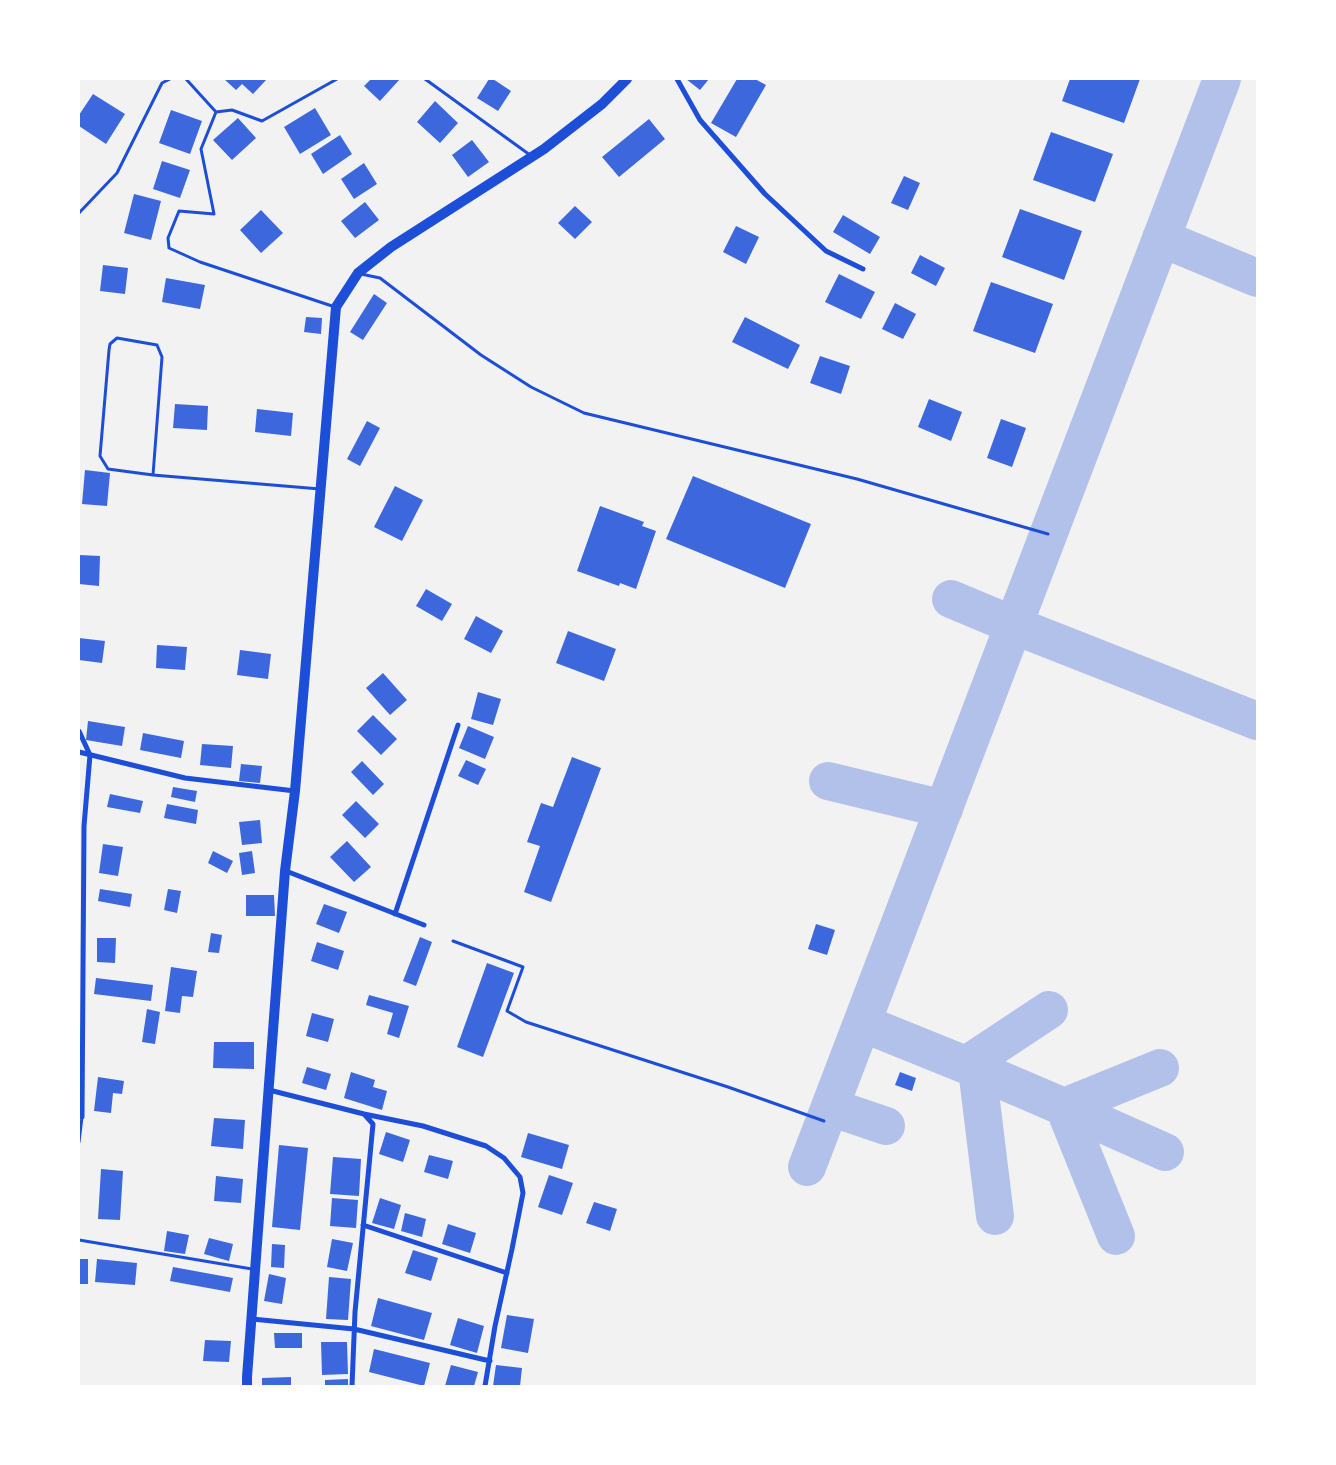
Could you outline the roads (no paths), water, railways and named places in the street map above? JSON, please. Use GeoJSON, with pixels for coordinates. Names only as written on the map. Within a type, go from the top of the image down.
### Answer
{"type":"FeatureCollection","features":[{"type":"Feature","properties":{"kind":"main road"},"geometry":{"type":"LineString","coordinates":[[247,1386],[285,871],[294,791],[336,307],[358,273],[391,247],[544,149],[602,104],[627,79]]}},
{"type":"Feature","properties":{"kind":"street"},"geometry":{"type":"LineString","coordinates":[[677,79],[700,120],[765,194],[826,251],[863,270]]}},
{"type":"Feature","properties":{"kind":"street"},"geometry":{"type":"LineString","coordinates":[[395,914],[458,725]]}},
{"type":"Feature","properties":{"kind":"street"},"geometry":{"type":"LineString","coordinates":[[79,731],[90,755],[84,826],[82,1117]]}},
{"type":"Feature","properties":{"kind":"street"},"geometry":{"type":"LineString","coordinates":[[79,752],[185,778],[294,791]]}},
{"type":"Feature","properties":{"kind":"street"},"geometry":{"type":"LineString","coordinates":[[285,871],[424,925]]}},
{"type":"Feature","properties":{"kind":"street"},"geometry":{"type":"LineString","coordinates":[[269,1090],[364,1114],[423,1126],[486,1146],[504,1158],[520,1176],[523,1193],[495,1326],[485,1386]]}},
{"type":"Feature","properties":{"kind":"street"},"geometry":{"type":"LineString","coordinates":[[352,1386],[354,1329],[373,1124],[364,1114]]}},
{"type":"Feature","properties":{"kind":"street"},"geometry":{"type":"LineString","coordinates":[[363,1225],[507,1273]]}},
{"type":"Feature","properties":{"kind":"street"},"geometry":{"type":"LineString","coordinates":[[251,1319],[354,1329],[490,1361]]}},
{"type":"Feature","properties":{"kind":"lane"},"geometry":{"type":"LineString","coordinates":[[79,213],[117,173],[162,83],[170,79]]}},
{"type":"Feature","properties":{"kind":"lane"},"geometry":{"type":"LineString","coordinates":[[186,79],[216,112]]}},
{"type":"Feature","properties":{"kind":"lane"},"geometry":{"type":"LineString","coordinates":[[216,112],[232,110],[262,121],[337,79]]}},
{"type":"Feature","properties":{"kind":"lane"},"geometry":{"type":"LineString","coordinates":[[425,79],[532,157]]}},
{"type":"Feature","properties":{"kind":"lane"},"geometry":{"type":"LineString","coordinates":[[216,112],[201,149],[214,214],[179,211],[168,238],[169,248],[200,262],[336,307]]}},
{"type":"Feature","properties":{"kind":"lane"},"geometry":{"type":"LineString","coordinates":[[358,273],[380,278],[481,355],[531,386],[584,413],[857,479],[1048,534]]}},
{"type":"Feature","properties":{"kind":"lane"},"geometry":{"type":"LineString","coordinates":[[153,474],[162,357],[157,345],[117,338],[110,344],[109,350],[100,456],[108,469],[153,474],[320,489]]}},
{"type":"Feature","properties":{"kind":"lane"},"geometry":{"type":"LineString","coordinates":[[453,941],[523,967],[507,1012],[526,1022],[728,1087],[824,1121]]}},
{"type":"Feature","properties":{"kind":"lane"},"geometry":{"type":"LineString","coordinates":[[79,1142],[82,1117]]}},
{"type":"Feature","properties":{"kind":"lane"},"geometry":{"type":"LineString","coordinates":[[79,1240],[255,1270]]}}]}
